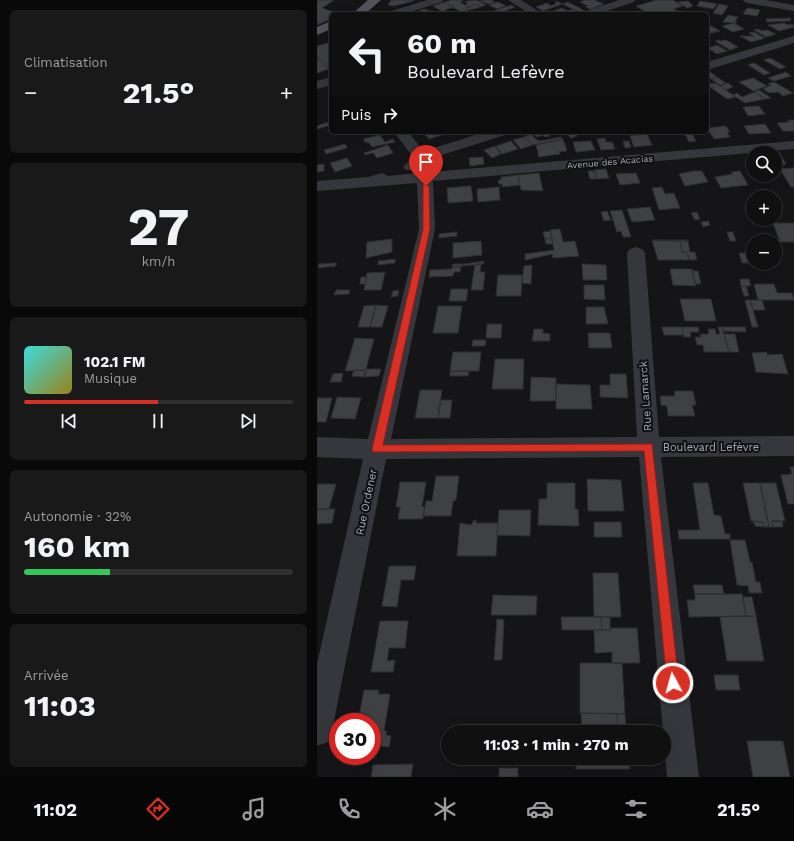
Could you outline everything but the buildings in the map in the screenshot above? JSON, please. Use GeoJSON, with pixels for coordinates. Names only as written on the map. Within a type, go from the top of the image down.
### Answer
{"type":"FeatureCollection","features":[{"type":"Feature","properties":{"kind":"main road"},"geometry":{"type":"LineString","coordinates":[[363,12],[375,0]]}},
{"type":"Feature","properties":{"kind":"main road"},"geometry":{"type":"LineString","coordinates":[[317,31],[329,26]]}},
{"type":"Feature","properties":{"kind":"main road"},"geometry":{"type":"LineString","coordinates":[[317,35],[329,32]]}},
{"type":"Feature","properties":{"kind":"street"},"geometry":{"type":"LineString","coordinates":[[399,12],[437,0]]}},
{"type":"Feature","properties":{"kind":"street"},"geometry":{"type":"LineString","coordinates":[[513,0],[534,12]]}},
{"type":"Feature","properties":{"kind":"street"},"geometry":{"type":"LineString","coordinates":[[593,12],[630,0]]}},
{"type":"Feature","properties":{"kind":"street"},"geometry":{"type":"LineString","coordinates":[[747,0],[794,8]]}},
{"type":"Feature","properties":{"kind":"street"},"geometry":{"type":"LineString","coordinates":[[709,65],[794,39]]}},
{"type":"Feature","properties":{"kind":"street"},"geometry":{"type":"LineString","coordinates":[[317,85],[329,82]]}},
{"type":"Feature","properties":{"kind":"street"},"geometry":{"type":"LineString","coordinates":[[402,134],[423,168]]}},
{"type":"Feature","properties":{"kind":"street"},"geometry":{"type":"LineString","coordinates":[[317,186],[369,182],[423,168],[496,134]]}},
{"type":"Feature","properties":{"kind":"street","name":"Avenue des Acacias"},"geometry":{"type":"LineString","coordinates":[[423,168],[794,145]]}},
{"type":"Feature","properties":{"kind":"street"},"geometry":{"type":"LineString","coordinates":[[369,182],[413,166],[423,168]]}},
{"type":"Feature","properties":{"kind":"street"},"geometry":{"type":"LineString","coordinates":[[334,184],[423,168]]}},
{"type":"Feature","properties":{"kind":"street","name":"Rue Ordener"},"geometry":{"type":"LineString","coordinates":[[317,731],[377,449],[427,229],[423,168]]}},
{"type":"Feature","properties":{"kind":"street","name":"Rue Lamarck"},"geometry":{"type":"LineString","coordinates":[[636,253],[649,447],[683,777]]}},
{"type":"Feature","properties":{"kind":"street","name":"Boulevard Lefèvre"},"geometry":{"type":"LineString","coordinates":[[317,448],[377,449],[794,446]]}},
{"type":"Feature","properties":{"kind":"route"},"geometry":{"type":"LineString","coordinates":[[426,186],[427,229],[377,449],[649,447],[673,683]]}}]}
